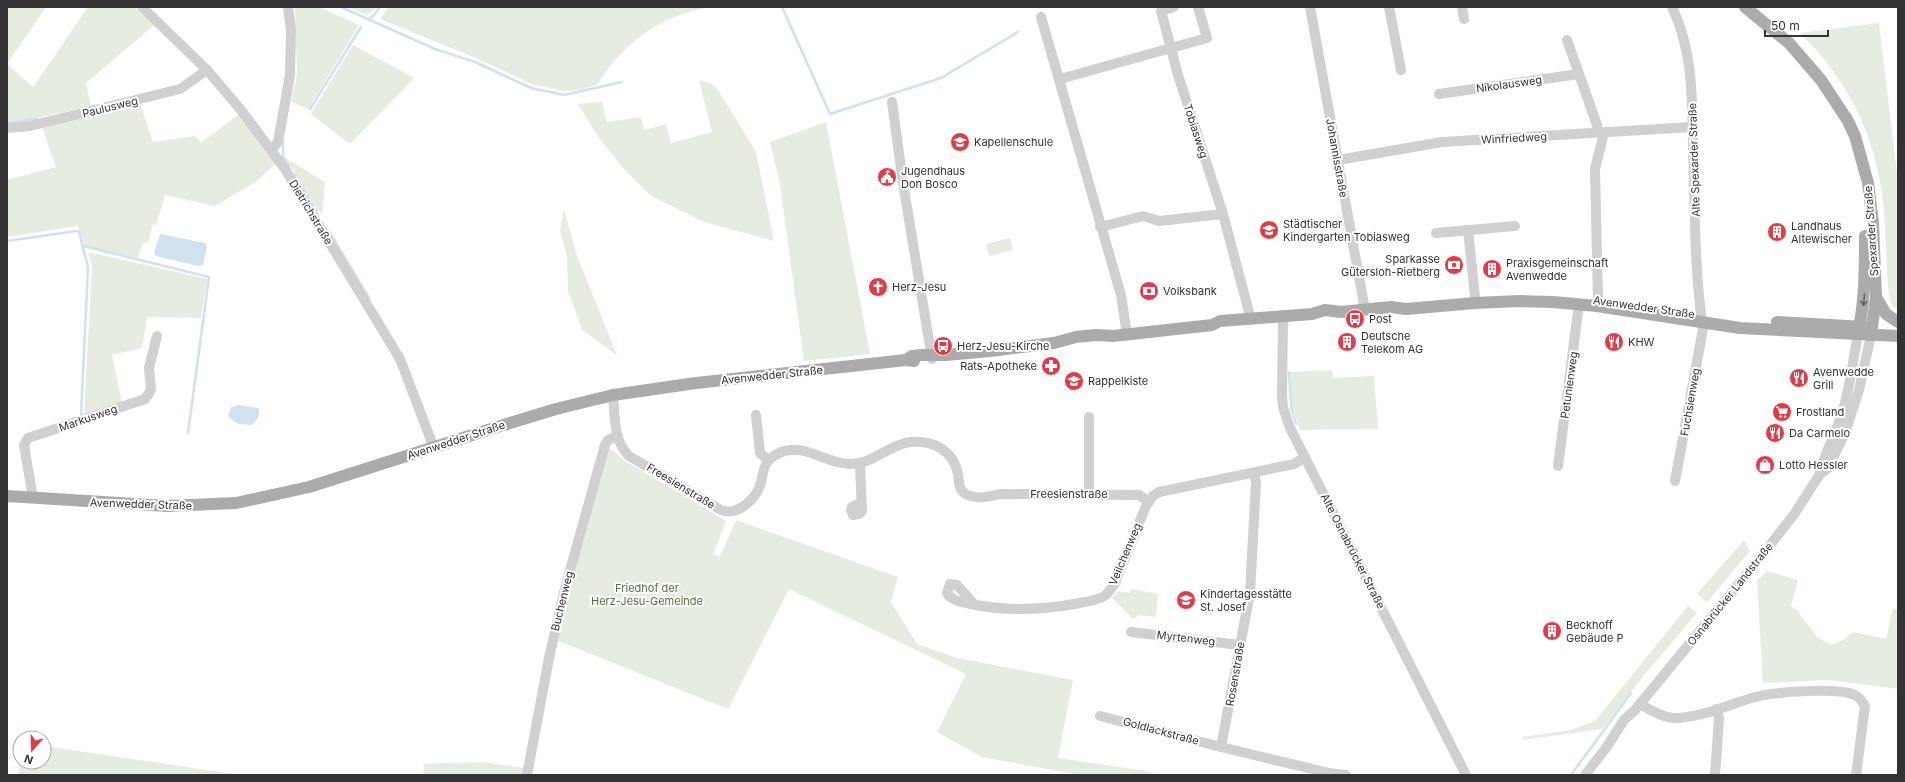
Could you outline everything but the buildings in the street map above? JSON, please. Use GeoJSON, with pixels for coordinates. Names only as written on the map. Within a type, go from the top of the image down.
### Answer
{"type":"FeatureCollection","features":[{"type":"Feature","properties":{"kind":"main road","name":"Spexarder Straße"},"geometry":{"type":"LineString","coordinates":[[1745,7],[1769,26],[1799,54],[1821,80],[1848,121],[1862,156],[1868,183],[1873,223],[1876,297],[1871,331]]}},
{"type":"Feature","properties":{"kind":"main road","name":"Spexarder Straße"},"geometry":{"type":"LineString","coordinates":[[1831,96],[1855,159],[1864,204],[1865,283],[1859,330]]}},
{"type":"Feature","properties":{"kind":"main road","name":"Avenwedder Straße"},"geometry":{"type":"LineString","coordinates":[[7,496],[167,506],[236,503],[308,487],[556,409],[613,395],[696,383],[906,360],[913,361],[931,356],[1054,343],[1085,336],[1127,335],[1212,325],[1220,321],[1237,319],[1249,320],[1312,314],[1318,317],[1333,316],[1341,312],[1391,307],[1404,303],[1475,297],[1544,296],[1598,300],[1701,319]]}},
{"type":"Feature","properties":{"kind":"main road"},"geometry":{"type":"LineString","coordinates":[[1876,297],[1886,314],[1898,322]]}},
{"type":"Feature","properties":{"kind":"main road","name":"Avenwedder Straße"},"geometry":{"type":"LineString","coordinates":[[1391,307],[1406,309],[1519,301],[1579,304],[1701,319],[1763,321],[1871,331],[1898,336]]}},
{"type":"Feature","properties":{"kind":"main road","name":"Avenwedder Straße"},"geometry":{"type":"LineString","coordinates":[[1871,331],[1898,328]]}},
{"type":"Feature","properties":{"kind":"street","name":"Dietrichstraße"},"geometry":{"type":"LineString","coordinates":[[142,7],[207,70],[272,148],[400,359],[434,448]]}},
{"type":"Feature","properties":{"kind":"street"},"geometry":{"type":"LineString","coordinates":[[272,148],[278,142],[290,75],[291,37],[288,7]]}},
{"type":"Feature","properties":{"kind":"street","name":"Tobiasweg"},"geometry":{"type":"LineString","coordinates":[[1174,7],[1161,11],[1170,48],[1223,214],[1249,320]]}},
{"type":"Feature","properties":{"kind":"street"},"geometry":{"type":"LineString","coordinates":[[1060,79],[1206,38],[1198,7]]}},
{"type":"Feature","properties":{"kind":"street","name":"Johannisstraße"},"geometry":{"type":"LineString","coordinates":[[1310,7],[1365,310]]}},
{"type":"Feature","properties":{"kind":"street"},"geometry":{"type":"LineString","coordinates":[[1390,7],[1401,70]]}},
{"type":"Feature","properties":{"kind":"street"},"geometry":{"type":"LineString","coordinates":[[1462,7],[1464,19]]}},
{"type":"Feature","properties":{"kind":"street","name":"Alte Spexarder Straße"},"geometry":{"type":"LineString","coordinates":[[1672,7],[1682,27],[1686,43],[1691,84],[1701,319]]}},
{"type":"Feature","properties":{"kind":"street"},"geometry":{"type":"LineString","coordinates":[[1041,17],[1060,79],[1120,295],[1127,335]]}},
{"type":"Feature","properties":{"kind":"street"},"geometry":{"type":"LineString","coordinates":[[1567,40],[1578,74],[1601,133],[1595,169],[1598,300]]}},
{"type":"Feature","properties":{"kind":"street","name":"Paulusweg"},"geometry":{"type":"LineString","coordinates":[[7,128],[30,126],[180,89],[207,70]]}},
{"type":"Feature","properties":{"kind":"street","name":"Nikolausweg"},"geometry":{"type":"LineString","coordinates":[[1439,94],[1578,74]]}},
{"type":"Feature","properties":{"kind":"street"},"geometry":{"type":"LineString","coordinates":[[892,102],[902,183],[931,356]]}},
{"type":"Feature","properties":{"kind":"street","name":"Winfriedweg"},"geometry":{"type":"LineString","coordinates":[[1338,160],[1442,142],[1693,127]]}},
{"type":"Feature","properties":{"kind":"street"},"geometry":{"type":"LineString","coordinates":[[1100,227],[1142,216],[1159,222],[1223,214]]}},
{"type":"Feature","properties":{"kind":"street"},"geometry":{"type":"LineString","coordinates":[[1436,233],[1515,226]]}},
{"type":"Feature","properties":{"kind":"street"},"geometry":{"type":"LineString","coordinates":[[1468,230],[1475,297]]}},
{"type":"Feature","properties":{"kind":"street","name":"Petunienweg"},"geometry":{"type":"LineString","coordinates":[[1558,466],[1579,304]]}},
{"type":"Feature","properties":{"kind":"street","name":"Alte Osnabrücker Straße"},"geometry":{"type":"LineString","coordinates":[[1283,317],[1283,407],[1290,428],[1466,775]]}},
{"type":"Feature","properties":{"kind":"street","name":"Fuchsienweg"},"geometry":{"type":"LineString","coordinates":[[1675,481],[1703,330],[1701,319]]}},
{"type":"Feature","properties":{"kind":"street","name":"Osnabrücker Landstraße"},"geometry":{"type":"LineString","coordinates":[[1585,775],[1606,748],[1626,729],[1638,707],[1760,558],[1795,513],[1820,474],[1840,419],[1847,393],[1859,330]]}},
{"type":"Feature","properties":{"kind":"street","name":"Osnabrücker Landstraße"},"geometry":{"type":"LineString","coordinates":[[1820,474],[1828,468],[1845,433],[1859,390],[1871,331]]}},
{"type":"Feature","properties":{"kind":"street","name":"Markusweg"},"geometry":{"type":"LineString","coordinates":[[33,498],[24,445],[28,438],[144,399],[151,389],[149,368],[157,336]]}},
{"type":"Feature","properties":{"kind":"street","name":"Freesienstraße"},"geometry":{"type":"LineString","coordinates":[[613,395],[617,436],[622,450],[629,456],[721,510],[733,511],[750,502],[758,491],[763,470],[768,460],[779,453],[792,449],[803,450],[838,463],[860,464],[873,459],[892,447],[909,442],[926,442],[944,449],[954,461],[961,490],[968,495],[987,497],[1000,494],[1089,494],[1139,496],[1148,501]]}},
{"type":"Feature","properties":{"kind":"street"},"geometry":{"type":"LineString","coordinates":[[756,415],[760,453],[768,460]]}},
{"type":"Feature","properties":{"kind":"street"},"geometry":{"type":"LineString","coordinates":[[1089,417],[1089,494]]}},
{"type":"Feature","properties":{"kind":"street","name":"Buchenweg"},"geometry":{"type":"LineString","coordinates":[[528,775],[546,672],[564,592],[605,445],[608,440],[617,436]]}},
{"type":"Feature","properties":{"kind":"street"},"geometry":{"type":"LineString","coordinates":[[1148,501],[1159,492],[1294,464],[1304,457]]}},
{"type":"Feature","properties":{"kind":"street"},"geometry":{"type":"LineString","coordinates":[[860,464],[861,502]]}},
{"type":"Feature","properties":{"kind":"street","name":"Rosenstraße"},"geometry":{"type":"LineString","coordinates":[[1221,747],[1250,593],[1256,482],[1254,473]]}},
{"type":"Feature","properties":{"kind":"street","name":"Veilchenweg"},"geometry":{"type":"LineString","coordinates":[[975,605],[990,608],[1026,611],[1054,608],[1095,600],[1106,595],[1114,585],[1148,501]]}},
{"type":"Feature","properties":{"kind":"street","name":"Myrtenweg"},"geometry":{"type":"LineString","coordinates":[[1131,632],[1240,645]]}},
{"type":"Feature","properties":{"kind":"street"},"geometry":{"type":"LineString","coordinates":[[1638,707],[1670,718],[1695,715],[1768,694],[1821,692],[1853,694],[1860,698],[1865,706],[1856,775]]}},
{"type":"Feature","properties":{"kind":"street"},"geometry":{"type":"LineString","coordinates":[[1715,775],[1719,718],[1716,709]]}},
{"type":"Feature","properties":{"kind":"street","name":"Goldlackstraße"},"geometry":{"type":"LineString","coordinates":[[1100,716],[1221,747]]}},
{"type":"Feature","properties":{"kind":"street"},"geometry":{"type":"LineString","coordinates":[[1221,747],[1329,773],[1346,775]]}},
{"type":"Feature","properties":{"kind":"green space"},"geometry":{"type":"Polygon","coordinates":[[[7,7],[46,7],[7,64],[7,7]]]}},
{"type":"Feature","properties":{"kind":"green space"},"geometry":{"type":"Polygon","coordinates":[[[88,7],[134,7],[154,25],[86,83],[91,106],[28,120],[7,121],[7,64],[33,87],[88,7]]]}},
{"type":"Feature","properties":{"kind":"green space"},"geometry":{"type":"Polygon","coordinates":[[[295,7],[319,7],[359,25],[308,109],[291,102],[297,74],[295,7]]]}},
{"type":"Feature","properties":{"kind":"green space"},"geometry":{"type":"Polygon","coordinates":[[[347,7],[378,7],[367,15],[347,7]]]}},
{"type":"Feature","properties":{"kind":"green space"},"geometry":{"type":"Polygon","coordinates":[[[389,7],[709,7],[674,17],[644,34],[619,56],[597,85],[579,90],[564,91],[532,84],[478,59],[380,19],[389,7]]]}},
{"type":"Feature","properties":{"kind":"green space"},"geometry":{"type":"Polygon","coordinates":[[[1879,23],[1898,182],[1898,310],[1893,307],[1890,301],[1887,276],[1883,201],[1879,176],[1866,131],[1845,89],[1817,51],[1800,33],[1879,23]]]}},
{"type":"Feature","properties":{"kind":"green space"},"geometry":{"type":"Polygon","coordinates":[[[353,45],[414,78],[350,144],[311,114],[353,45]]]}},
{"type":"Feature","properties":{"kind":"green space"},"geometry":{"type":"Polygon","coordinates":[[[699,80],[712,84],[718,90],[756,152],[774,241],[704,222],[651,196],[623,168],[599,138],[578,104],[602,102],[607,122],[641,117],[644,130],[666,124],[671,143],[712,132],[699,80]]]}},
{"type":"Feature","properties":{"kind":"green space"},"geometry":{"type":"Polygon","coordinates":[[[140,103],[153,142],[195,136],[201,143],[239,114],[276,163],[257,181],[215,206],[165,195],[156,225],[153,224],[148,243],[143,242],[138,258],[85,246],[77,226],[7,237],[7,180],[56,167],[42,127],[140,103]]]}},
{"type":"Feature","properties":{"kind":"green space"},"geometry":{"type":"Polygon","coordinates":[[[826,122],[870,354],[804,361],[780,184],[770,142],[826,122]]]}},
{"type":"Feature","properties":{"kind":"green space"},"geometry":{"type":"Polygon","coordinates":[[[284,157],[325,182],[322,215],[284,157]]]}},
{"type":"Feature","properties":{"kind":"green space"},"geometry":{"type":"Polygon","coordinates":[[[564,209],[577,256],[617,355],[582,330],[568,291],[567,256],[560,231],[564,209]]]}},
{"type":"Feature","properties":{"kind":"green space"},"geometry":{"type":"Polygon","coordinates":[[[1010,238],[1013,250],[989,256],[986,244],[1010,238]]]}},
{"type":"Feature","properties":{"kind":"green space"},"geometry":{"type":"Polygon","coordinates":[[[88,252],[207,279],[201,318],[147,317],[142,348],[112,355],[122,402],[84,415],[92,267],[88,252]]]}},
{"type":"Feature","properties":{"kind":"green space"},"geometry":{"type":"Polygon","coordinates":[[[1332,370],[1333,378],[1374,376],[1378,429],[1300,430],[1292,406],[1290,372],[1332,370]]]}},
{"type":"Feature","properties":{"kind":"green space","name":"Friedhof der Herz-Jesu-Gemeinde"},"geometry":{"type":"Polygon","coordinates":[[[608,448],[616,452],[622,459],[726,521],[713,554],[720,557],[736,520],[898,577],[891,602],[917,644],[957,658],[1073,680],[1058,758],[1146,771],[1158,775],[1080,775],[982,757],[937,732],[966,674],[789,589],[728,709],[556,640],[608,448]]]}},
{"type":"Feature","properties":{"kind":"green space"},"geometry":{"type":"Polygon","coordinates":[[[1744,540],[1750,551],[1707,602],[1697,594],[1744,540]]]}},
{"type":"Feature","properties":{"kind":"green space"},"geometry":{"type":"Polygon","coordinates":[[[1767,571],[1798,580],[1791,606],[1797,610],[1817,637],[1831,645],[1843,640],[1853,632],[1886,639],[1893,608],[1898,610],[1898,689],[1830,680],[1763,683],[1757,581],[1767,571]]]}},
{"type":"Feature","properties":{"kind":"green space"},"geometry":{"type":"Polygon","coordinates":[[[1131,589],[1158,594],[1156,617],[1140,615],[1133,619],[1112,598],[1118,591],[1130,593],[1131,589]]]}},
{"type":"Feature","properties":{"kind":"green space"},"geometry":{"type":"Polygon","coordinates":[[[1688,606],[1697,613],[1644,675],[1602,729],[1523,740],[1523,737],[1571,730],[1595,721],[1688,606]]]}},
{"type":"Feature","properties":{"kind":"green space"},"geometry":{"type":"Polygon","coordinates":[[[52,747],[241,775],[18,775],[19,770],[52,770],[52,747]]]}},
{"type":"Feature","properties":{"kind":"green space"},"geometry":{"type":"Polygon","coordinates":[[[483,762],[524,768],[524,775],[423,775],[424,764],[483,762]]]}},
{"type":"Feature","properties":{"kind":"water"},"geometry":{"type":"Polygon","coordinates":[[[160,234],[205,243],[207,246],[203,265],[198,266],[156,256],[154,253],[160,234]]]}},
{"type":"Feature","properties":{"kind":"water"},"geometry":{"type":"Polygon","coordinates":[[[240,405],[258,408],[259,416],[252,425],[238,424],[228,417],[231,407],[240,405]]]}},
{"type":"Feature","properties":{"kind":"waterway"},"geometry":{"type":"LineString","coordinates":[[341,7],[435,49],[475,62],[531,88],[564,95],[622,82]]}},
{"type":"Feature","properties":{"kind":"waterway"},"geometry":{"type":"LineString","coordinates":[[368,19],[374,15],[380,7]]}},
{"type":"Feature","properties":{"kind":"waterway"},"geometry":{"type":"LineString","coordinates":[[782,7],[830,114],[941,78],[1018,32]]}},
{"type":"Feature","properties":{"kind":"waterway"},"geometry":{"type":"LineString","coordinates":[[310,109],[361,27]]}},
{"type":"Feature","properties":{"kind":"waterway"},"geometry":{"type":"LineString","coordinates":[[7,123],[37,119]]}},
{"type":"Feature","properties":{"kind":"waterway"},"geometry":{"type":"LineString","coordinates":[[283,141],[283,157],[289,166]]}},
{"type":"Feature","properties":{"kind":"waterway"},"geometry":{"type":"LineString","coordinates":[[294,174],[317,211]]}},
{"type":"Feature","properties":{"kind":"waterway"},"geometry":{"type":"LineString","coordinates":[[7,241],[76,231],[79,232],[88,267],[81,415]]}},
{"type":"Feature","properties":{"kind":"waterway"},"geometry":{"type":"LineString","coordinates":[[329,231],[369,298]]}},
{"type":"Feature","properties":{"kind":"waterway"},"geometry":{"type":"LineString","coordinates":[[83,246],[209,277],[188,433]]}},
{"type":"Feature","properties":{"kind":"waterway"},"geometry":{"type":"LineString","coordinates":[[1289,372],[1291,406],[1296,424]]}},
{"type":"Feature","properties":{"kind":"waterway"},"geometry":{"type":"LineString","coordinates":[[1571,775],[1631,693]]}},
{"type":"Feature","properties":{"kind":"place","name":"Kapellenschule"},"geometry":{"type":"Point","coordinates":[960,142]}},
{"type":"Feature","properties":{"kind":"place","name":"Jugendhaus Don Bosco"},"geometry":{"type":"Point","coordinates":[887,177]}},
{"type":"Feature","properties":{"kind":"place","name":"Städtischer Kindergarten Tobiasweg"},"geometry":{"type":"Point","coordinates":[1269,230]}},
{"type":"Feature","properties":{"kind":"place","name":"Landhaus Altewischer"},"geometry":{"type":"Point","coordinates":[1777,232]}},
{"type":"Feature","properties":{"kind":"place","name":"Sparkasse Gütersloh-Rietberg"},"geometry":{"type":"Point","coordinates":[1454,265]}},
{"type":"Feature","properties":{"kind":"place","name":"Praxisgemeinschaft Avenwedde"},"geometry":{"type":"Point","coordinates":[1492,269]}},
{"type":"Feature","properties":{"kind":"place","name":"Herz-Jesu"},"geometry":{"type":"Point","coordinates":[878,287]}},
{"type":"Feature","properties":{"kind":"place","name":"Volksbank"},"geometry":{"type":"Point","coordinates":[1149,291]}},
{"type":"Feature","properties":{"kind":"place","name":"Post"},"geometry":{"type":"Point","coordinates":[1355,319]}},
{"type":"Feature","properties":{"kind":"place","name":"Deutsche Telekom AG"},"geometry":{"type":"Point","coordinates":[1347,342]}},
{"type":"Feature","properties":{"kind":"place","name":"KHW"},"geometry":{"type":"Point","coordinates":[1614,342]}},
{"type":"Feature","properties":{"kind":"place","name":"Herz-Jesu-Kirche"},"geometry":{"type":"Point","coordinates":[943,346]}},
{"type":"Feature","properties":{"kind":"place","name":"Rats-Apotheke"},"geometry":{"type":"Point","coordinates":[1051,366]}},
{"type":"Feature","properties":{"kind":"place","name":"Avenwedde Grill"},"geometry":{"type":"Point","coordinates":[1799,378]}},
{"type":"Feature","properties":{"kind":"place","name":"Rappelkiste"},"geometry":{"type":"Point","coordinates":[1074,381]}},
{"type":"Feature","properties":{"kind":"place","name":"Frostland"},"geometry":{"type":"Point","coordinates":[1782,412]}},
{"type":"Feature","properties":{"kind":"place","name":"Da Carmelo"},"geometry":{"type":"Point","coordinates":[1775,433]}},
{"type":"Feature","properties":{"kind":"place","name":"Lotto Hessler"},"geometry":{"type":"Point","coordinates":[1765,465]}},
{"type":"Feature","properties":{"kind":"place","name":"Kindertagesstätte St. Josef"},"geometry":{"type":"Point","coordinates":[1186,600]}},
{"type":"Feature","properties":{"kind":"place","name":"Beckhoff Gebäude P"},"geometry":{"type":"Point","coordinates":[1552,631]}}]}
